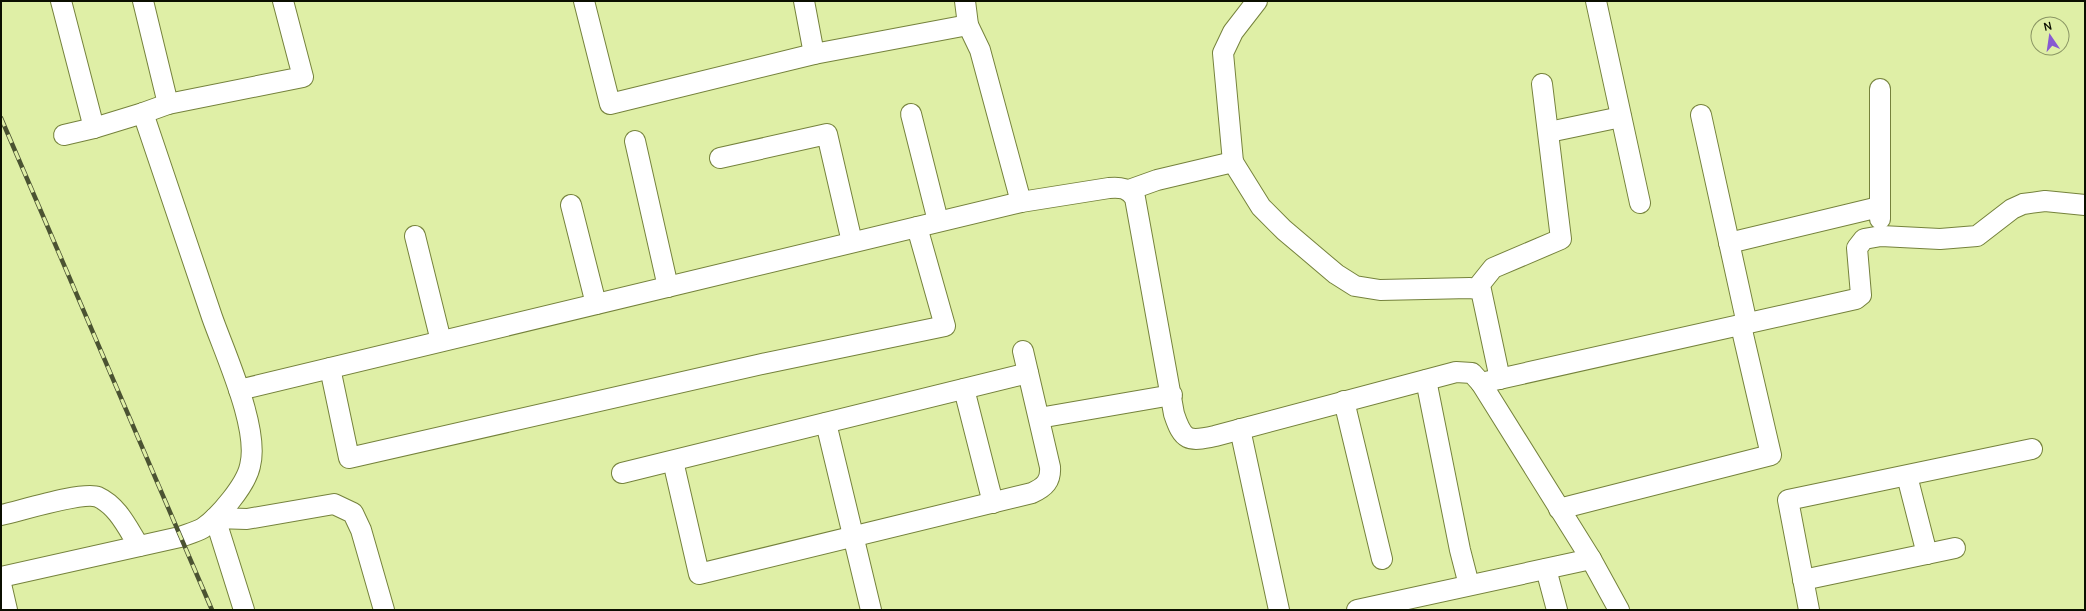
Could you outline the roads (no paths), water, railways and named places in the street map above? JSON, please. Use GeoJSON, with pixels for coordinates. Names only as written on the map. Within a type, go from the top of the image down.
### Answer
{"type":"FeatureCollection","features":[{"type":"Feature","properties":{"kind":"street"},"geometry":{"type":"LineString","coordinates":[[61,1],[94,128]]}},
{"type":"Feature","properties":{"kind":"street"},"geometry":{"type":"LineString","coordinates":[[143,1],[168,104]]}},
{"type":"Feature","properties":{"kind":"street"},"geometry":{"type":"LineString","coordinates":[[64,135],[94,128],[168,104],[303,77],[283,1]]}},
{"type":"Feature","properties":{"kind":"street"},"geometry":{"type":"LineString","coordinates":[[584,1],[610,104],[814,54],[968,25]]}},
{"type":"Feature","properties":{"kind":"street"},"geometry":{"type":"LineString","coordinates":[[804,1],[814,54]]}},
{"type":"Feature","properties":{"kind":"street"},"geometry":{"type":"LineString","coordinates":[[965,1],[968,25],[980,50],[1021,202]]}},
{"type":"Feature","properties":{"kind":"street"},"geometry":{"type":"LineString","coordinates":[[1257,1],[1233,32],[1223,53],[1233,162],[1261,207],[1284,230],[1336,274],[1355,286],[1394,290],[1477,288],[1493,268],[1561,238],[1542,84]]}},
{"type":"Feature","properties":{"kind":"street"},"geometry":{"type":"LineString","coordinates":[[1596,1],[1640,203]]}},
{"type":"Feature","properties":{"kind":"street"},"geometry":{"type":"LineString","coordinates":[[1880,89],[1879,207],[1881,236]]}},
{"type":"Feature","properties":{"kind":"street"},"geometry":{"type":"LineString","coordinates":[[1,577],[180,537],[202,528],[215,518],[244,481],[251,465],[251,445],[239,390],[221,345],[143,113]]}},
{"type":"Feature","properties":{"kind":"street"},"geometry":{"type":"LineString","coordinates":[[912,114],[938,221]]}},
{"type":"Feature","properties":{"kind":"street"},"geometry":{"type":"LineString","coordinates":[[1559,509],[1771,455],[1744,325],[1729,243],[1701,115]]}},
{"type":"Feature","properties":{"kind":"street"},"geometry":{"type":"LineString","coordinates":[[1549,132],[1621,117]]}},
{"type":"Feature","properties":{"kind":"street"},"geometry":{"type":"LineString","coordinates":[[720,158],[827,134],[852,242]]}},
{"type":"Feature","properties":{"kind":"street"},"geometry":{"type":"LineString","coordinates":[[635,141],[668,286]]}},
{"type":"Feature","properties":{"kind":"street"},"geometry":{"type":"LineString","coordinates":[[239,390],[938,221],[1021,202],[1109,188],[1122,188],[1129,190],[1157,180],[1233,162]]}},
{"type":"Feature","properties":{"kind":"street"},"geometry":{"type":"LineString","coordinates":[[1129,190],[1135,198],[1172,395],[1174,414],[1180,431],[1186,438],[1195,440],[1456,372],[1472,373],[1481,383],[1591,559],[1619,610]]}},
{"type":"Feature","properties":{"kind":"street"},"geometry":{"type":"LineString","coordinates":[[1481,383],[1856,299],[1861,295],[1862,286],[1857,248],[1864,239],[1881,236],[1967,238],[1977,236],[2012,209],[2023,204],[2045,201],[2085,205]]}},
{"type":"Feature","properties":{"kind":"street"},"geometry":{"type":"LineString","coordinates":[[571,205],[596,304]]}},
{"type":"Feature","properties":{"kind":"street"},"geometry":{"type":"LineString","coordinates":[[1729,243],[1879,207]]}},
{"type":"Feature","properties":{"kind":"street"},"geometry":{"type":"LineString","coordinates":[[330,368],[350,458],[762,364],[946,326],[917,226]]}},
{"type":"Feature","properties":{"kind":"street"},"geometry":{"type":"LineString","coordinates":[[415,236],[442,341]]}},
{"type":"Feature","properties":{"kind":"street"},"geometry":{"type":"LineString","coordinates":[[1477,288],[1482,294],[1500,379]]}},
{"type":"Feature","properties":{"kind":"street"},"geometry":{"type":"LineString","coordinates":[[673,461],[699,574],[1032,493],[1048,483],[1050,467],[1023,351]]}},
{"type":"Feature","properties":{"kind":"street"},"geometry":{"type":"LineString","coordinates":[[622,473],[1028,373]]}},
{"type":"Feature","properties":{"kind":"street"},"geometry":{"type":"LineString","coordinates":[[1426,380],[1460,550],[1469,585]]}},
{"type":"Feature","properties":{"kind":"street"},"geometry":{"type":"LineString","coordinates":[[964,389],[993,503]]}},
{"type":"Feature","properties":{"kind":"street"},"geometry":{"type":"LineString","coordinates":[[1039,418],[1172,395]]}},
{"type":"Feature","properties":{"kind":"street"},"geometry":{"type":"LineString","coordinates":[[1344,401],[1382,559]]}},
{"type":"Feature","properties":{"kind":"street"},"geometry":{"type":"LineString","coordinates":[[826,423],[871,610]]}},
{"type":"Feature","properties":{"kind":"street"},"geometry":{"type":"LineString","coordinates":[[1240,429],[1279,610]]}},
{"type":"Feature","properties":{"kind":"street"},"geometry":{"type":"LineString","coordinates":[[1809,610],[1788,500],[2032,449]]}},
{"type":"Feature","properties":{"kind":"street"},"geometry":{"type":"LineString","coordinates":[[1907,476],[1926,554]]}},
{"type":"Feature","properties":{"kind":"street"},"geometry":{"type":"LineString","coordinates":[[1,515],[82,496],[97,497],[107,503],[121,517],[139,546]]}},
{"type":"Feature","properties":{"kind":"street"},"geometry":{"type":"LineString","coordinates":[[215,518],[247,519],[334,504],[353,513],[361,530],[384,610]]}},
{"type":"Feature","properties":{"kind":"street"},"geometry":{"type":"LineString","coordinates":[[215,518],[244,610]]}},
{"type":"Feature","properties":{"kind":"street"},"geometry":{"type":"LineString","coordinates":[[1803,580],[1955,548]]}},
{"type":"Feature","properties":{"kind":"street"},"geometry":{"type":"LineString","coordinates":[[1357,610],[1591,559]]}},
{"type":"Feature","properties":{"kind":"street"},"geometry":{"type":"LineString","coordinates":[[1546,569],[1557,610]]}},
{"type":"Feature","properties":{"kind":"street"},"geometry":{"type":"LineString","coordinates":[[1,584],[6,610]]}},
{"type":"Feature","properties":{"kind":"railway"},"geometry":{"type":"LineString","coordinates":[[1,118],[212,610]]}}]}
